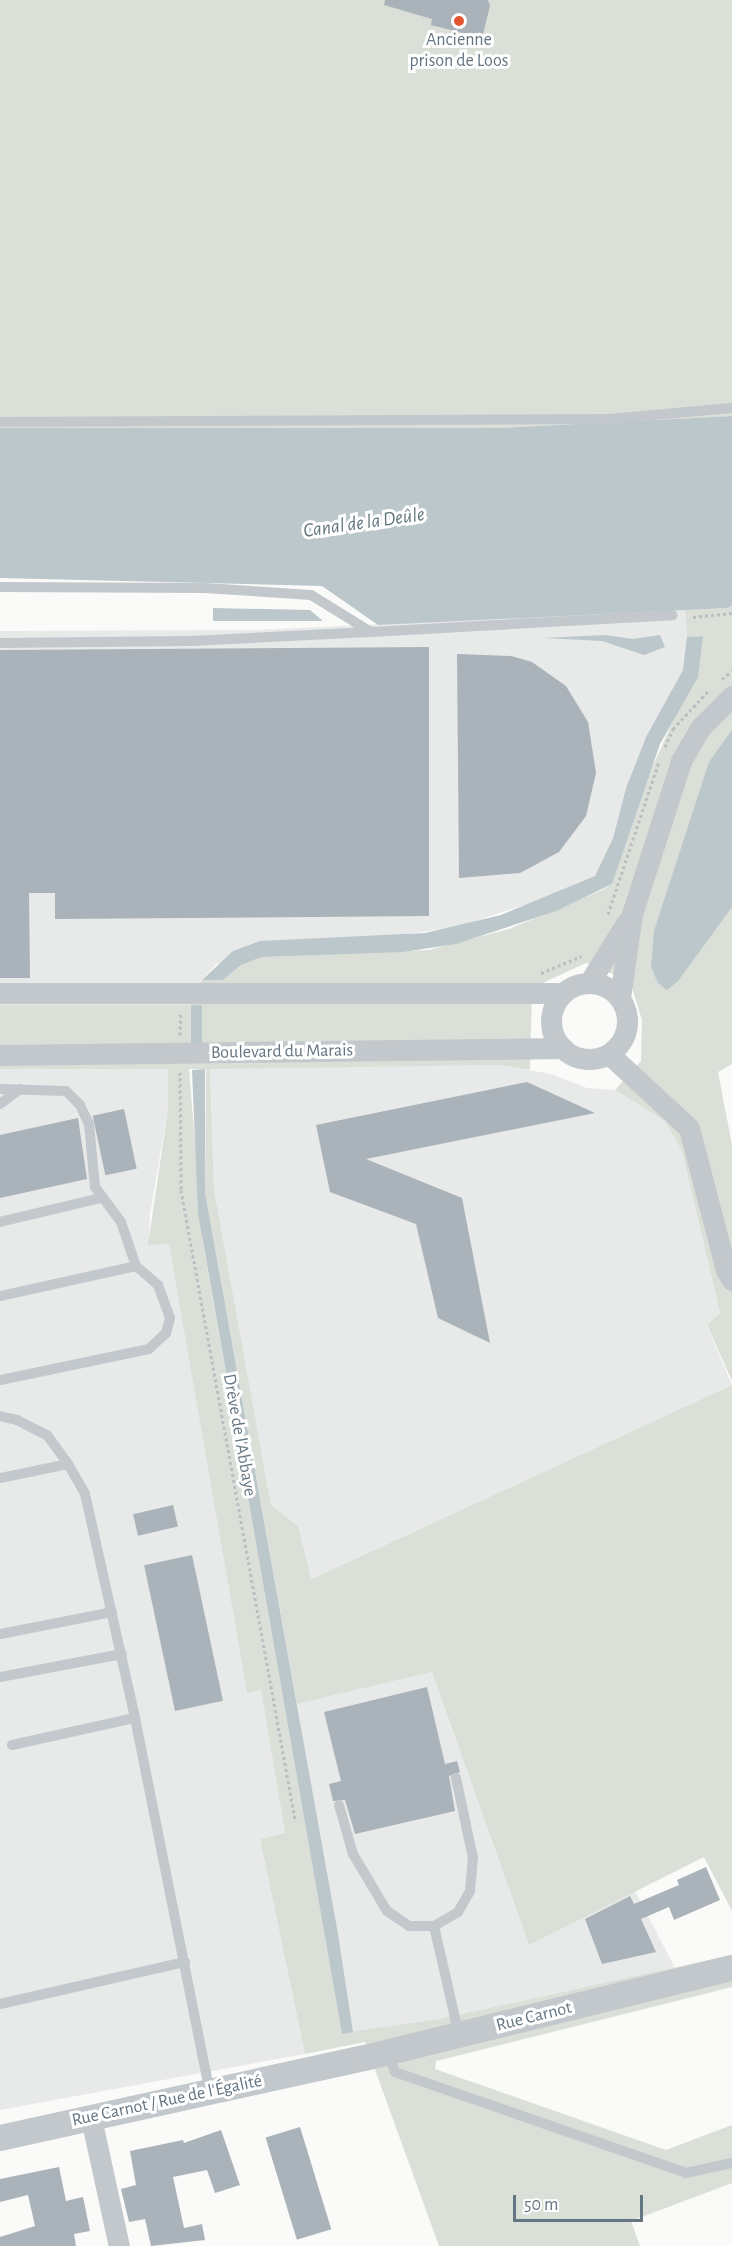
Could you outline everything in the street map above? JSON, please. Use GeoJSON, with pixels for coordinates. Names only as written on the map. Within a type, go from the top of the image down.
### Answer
{"type":"FeatureCollection","features":[{"type":"Feature","properties":{"kind":"street"},"geometry":{"type":"LineString","coordinates":[[620,998],[632,914],[687,749],[708,718],[732,696]]}},
{"type":"Feature","properties":{"kind":"street"},"geometry":{"type":"LineString","coordinates":[[589,983],[632,914]]}},
{"type":"Feature","properties":{"kind":"street"},"geometry":{"type":"LineString","coordinates":[[0,993],[181,991],[563,993],[589,983],[601,985],[620,998],[626,1010],[626,1028],[618,1046],[609,1054],[585,1059],[563,1048],[552,1027],[555,1003],[563,993]]}},
{"type":"Feature","properties":{"kind":"street","name":"Boulevard du Marais"},"geometry":{"type":"LineString","coordinates":[[0,1055],[563,1048]]}},
{"type":"Feature","properties":{"kind":"street"},"geometry":{"type":"LineString","coordinates":[[609,1054],[689,1128],[726,1270],[732,1280]]}},
{"type":"Feature","properties":{"kind":"street","name":"Rue Carnot"},"geometry":{"type":"LineString","coordinates":[[335,2064],[459,2036],[732,1968]]}},
{"type":"Feature","properties":{"kind":"street","name":"Rue Carnot / Rue de l'Égalité"},"geometry":{"type":"LineString","coordinates":[[0,2138],[335,2064]]}},
{"type":"Feature","properties":{"kind":"street"},"geometry":{"type":"LineString","coordinates":[[91,2118],[119,2246]]}},
{"type":"Feature","properties":{"kind":"lane"},"geometry":{"type":"LineString","coordinates":[[0,422],[609,419],[732,408]]}},
{"type":"Feature","properties":{"kind":"lane"},"geometry":{"type":"LineString","coordinates":[[0,587],[204,588],[311,595],[371,632]]}},
{"type":"Feature","properties":{"kind":"lane"},"geometry":{"type":"LineString","coordinates":[[0,643],[191,641],[673,615]]}},
{"type":"Feature","properties":{"kind":"lane"},"geometry":{"type":"LineString","coordinates":[[0,1089],[66,1091],[80,1105],[89,1124],[92,1170],[101,1198],[113,1208],[121,1222],[136,1266],[158,1285],[168,1305],[170,1318],[158,1343],[149,1349],[0,1380]]}},
{"type":"Feature","properties":{"kind":"lane"},"geometry":{"type":"LineString","coordinates":[[0,1104],[20,1089]]}},
{"type":"Feature","properties":{"kind":"lane"},"geometry":{"type":"LineString","coordinates":[[0,1222],[101,1198]]}},
{"type":"Feature","properties":{"kind":"lane"},"geometry":{"type":"LineString","coordinates":[[0,1296],[136,1266]]}},
{"type":"Feature","properties":{"kind":"lane"},"geometry":{"type":"LineString","coordinates":[[0,1416],[17,1420],[47,1435],[68,1464],[85,1494],[122,1654],[210,2092]]}},
{"type":"Feature","properties":{"kind":"lane"},"geometry":{"type":"LineString","coordinates":[[0,1478],[68,1464]]}},
{"type":"Feature","properties":{"kind":"lane"},"geometry":{"type":"LineString","coordinates":[[0,1634],[112,1612]]}},
{"type":"Feature","properties":{"kind":"lane"},"geometry":{"type":"LineString","coordinates":[[0,1677],[122,1654]]}},
{"type":"Feature","properties":{"kind":"lane"},"geometry":{"type":"LineString","coordinates":[[12,1745],[135,1718]]}},
{"type":"Feature","properties":{"kind":"lane"},"geometry":{"type":"LineString","coordinates":[[339,1805],[352,1854],[387,1911],[409,1926],[434,1926],[458,1912],[470,1891],[472,1858],[456,1778]]}},
{"type":"Feature","properties":{"kind":"lane"},"geometry":{"type":"LineString","coordinates":[[434,1926],[459,2036]]}},
{"type":"Feature","properties":{"kind":"lane"},"geometry":{"type":"LineString","coordinates":[[0,2004],[185,1962]]}},
{"type":"Feature","properties":{"kind":"lane"},"geometry":{"type":"LineString","coordinates":[[387,2052],[394,2072],[686,2173],[732,2163]]}},
{"type":"Feature","properties":{"kind":"path"},"geometry":{"type":"LineString","coordinates":[[693,616],[732,613]]}},
{"type":"Feature","properties":{"kind":"path"},"geometry":{"type":"LineString","coordinates":[[664,749],[673,729],[697,700],[732,671]]}},
{"type":"Feature","properties":{"kind":"path"},"geometry":{"type":"LineString","coordinates":[[606,919],[660,759]]}},
{"type":"Feature","properties":{"kind":"path"},"geometry":{"type":"LineString","coordinates":[[534,977],[590,951]]}},
{"type":"Feature","properties":{"kind":"path","name":"Drève de l'Abbaye"},"geometry":{"type":"LineString","coordinates":[[181,991],[181,1190],[295,1819]]}},
{"type":"Feature","properties":{"kind":"shaded area"},"geometry":{"type":"Polygon","coordinates":[[[0,0],[732,0],[732,416],[498,428],[0,428],[0,0]]]}},
{"type":"Feature","properties":{"kind":"shaded area"},"geometry":{"type":"Polygon","coordinates":[[[732,605],[732,1064],[718,1072],[732,1145],[732,1381],[707,1325],[720,1313],[682,1151],[665,1121],[615,1090],[641,1061],[642,1020],[630,981],[586,963],[532,988],[530,1070],[499,1065],[210,1069],[214,1189],[271,1505],[298,1526],[311,1579],[732,1385],[732,1911],[704,1857],[529,1945],[432,1672],[297,1704],[205,1192],[206,1069],[189,1069],[203,1243],[342,2033],[439,2019],[732,1955],[732,1987],[436,2061],[435,2069],[666,2150],[732,2125],[732,2183],[631,2221],[640,2246],[439,2246],[365,2042],[305,2054],[260,1839],[285,1833],[261,1690],[247,1693],[169,1244],[148,1245],[168,1109],[168,1069],[0,1069],[0,1005],[191,1005],[202,980],[223,980],[241,965],[262,957],[429,950],[509,929],[602,890],[612,884],[640,795],[677,712],[702,636],[687,637],[685,610],[728,608],[732,605]]]}},
{"type":"Feature","properties":{"kind":"shaded area"},"geometry":{"type":"Polygon","coordinates":[[[685,610],[688,649],[683,670],[646,737],[626,788],[613,838],[595,876],[552,896],[459,926],[216,964],[202,980],[191,1005],[0,1005],[0,631],[256,630],[685,610]]]}},
{"type":"Feature","properties":{"kind":"shaded area"},"geometry":{"type":"Polygon","coordinates":[[[499,1065],[551,1074],[587,1088],[615,1090],[665,1121],[682,1151],[720,1313],[707,1326],[732,1385],[310,1579],[298,1526],[271,1505],[214,1189],[210,1068],[499,1065]]]}},
{"type":"Feature","properties":{"kind":"shaded area"},"geometry":{"type":"Polygon","coordinates":[[[0,1069],[168,1069],[168,1109],[150,1214],[149,1245],[169,1243],[247,1693],[261,1690],[285,1833],[260,1839],[305,2054],[0,2110],[0,1069]]]}},
{"type":"Feature","properties":{"kind":"shaded area"},"geometry":{"type":"Polygon","coordinates":[[[432,1672],[529,1945],[635,1891],[675,1968],[439,2019],[353,2032],[297,1704],[432,1672]]]}},
{"type":"Feature","properties":{"kind":"water","name":"Canal de la Deûle"},"geometry":{"type":"Polygon","coordinates":[[[732,416],[732,605],[728,608],[378,625],[322,586],[0,578],[0,428],[498,428],[732,416]]]}},
{"type":"Feature","properties":{"kind":"water"},"geometry":{"type":"Polygon","coordinates":[[[213,608],[310,610],[323,621],[213,621],[213,608]]]}},
{"type":"Feature","properties":{"kind":"water"},"geometry":{"type":"Polygon","coordinates":[[[606,635],[633,639],[660,635],[665,647],[644,655],[602,641],[543,638],[606,635]]]}},
{"type":"Feature","properties":{"kind":"water"},"geometry":{"type":"Polygon","coordinates":[[[703,636],[698,677],[660,744],[612,884],[556,911],[456,944],[403,952],[262,957],[241,965],[223,980],[202,980],[233,951],[260,941],[425,933],[501,915],[595,876],[613,838],[626,788],[646,737],[683,670],[687,637],[703,636]]]}},
{"type":"Feature","properties":{"kind":"water"},"geometry":{"type":"Polygon","coordinates":[[[732,730],[732,907],[678,981],[667,990],[658,983],[651,967],[654,931],[709,762],[732,730]]]}},
{"type":"Feature","properties":{"kind":"water"},"geometry":{"type":"Polygon","coordinates":[[[191,1005],[202,1005],[202,1045],[191,1045],[191,1005]]]}},
{"type":"Feature","properties":{"kind":"water"},"geometry":{"type":"Polygon","coordinates":[[[205,1069],[205,1192],[338,1934],[353,2032],[342,2034],[198,1213],[192,1070],[205,1069]]]}},
{"type":"Feature","properties":{"kind":"building","name":"Ancienne prison de Loos"},"geometry":{"type":"Polygon","coordinates":[[[385,0],[488,0],[490,6],[482,38],[431,25],[432,19],[384,5],[385,0]]]}},
{"type":"Feature","properties":{"kind":"building"},"geometry":{"type":"Polygon","coordinates":[[[429,647],[429,916],[55,919],[55,893],[29,893],[30,978],[0,978],[0,650],[429,647]]]}},
{"type":"Feature","properties":{"kind":"building"},"geometry":{"type":"Polygon","coordinates":[[[457,654],[511,656],[532,662],[566,686],[588,722],[596,773],[586,816],[559,852],[520,873],[459,878],[457,654]]]}},
{"type":"Feature","properties":{"kind":"building"},"geometry":{"type":"Polygon","coordinates":[[[527,1082],[595,1113],[366,1159],[462,1198],[490,1343],[438,1318],[416,1224],[330,1192],[316,1125],[527,1082]]]}},
{"type":"Feature","properties":{"kind":"building"},"geometry":{"type":"Polygon","coordinates":[[[124,1109],[137,1169],[105,1175],[93,1116],[124,1109]]]}},
{"type":"Feature","properties":{"kind":"building"},"geometry":{"type":"Polygon","coordinates":[[[78,1118],[87,1179],[0,1198],[0,1135],[78,1118]]]}},
{"type":"Feature","properties":{"kind":"building"},"geometry":{"type":"Polygon","coordinates":[[[173,1505],[178,1526],[138,1536],[133,1514],[173,1505]]]}},
{"type":"Feature","properties":{"kind":"building"},"geometry":{"type":"Polygon","coordinates":[[[192,1555],[223,1701],[175,1711],[144,1565],[192,1555]]]}},
{"type":"Feature","properties":{"kind":"building"},"geometry":{"type":"Polygon","coordinates":[[[427,1687],[445,1764],[457,1761],[460,1772],[449,1776],[455,1811],[355,1834],[345,1800],[333,1801],[329,1784],[341,1781],[324,1712],[427,1687]]]}},
{"type":"Feature","properties":{"kind":"building"},"geometry":{"type":"Polygon","coordinates":[[[706,1867],[720,1900],[674,1920],[669,1907],[641,1919],[656,1952],[602,1964],[585,1919],[630,1896],[634,1904],[679,1885],[677,1880],[706,1867]]]}},
{"type":"Feature","properties":{"kind":"building"},"geometry":{"type":"Polygon","coordinates":[[[300,2127],[331,2229],[297,2240],[266,2138],[300,2127]]]}},
{"type":"Feature","properties":{"kind":"building"},"geometry":{"type":"Polygon","coordinates":[[[221,2130],[240,2185],[215,2193],[207,2170],[173,2177],[184,2228],[202,2224],[205,2240],[151,2246],[145,2219],[129,2222],[121,2189],[136,2185],[130,2151],[183,2140],[184,2143],[221,2130]]]}},
{"type":"Feature","properties":{"kind":"building"},"geometry":{"type":"Polygon","coordinates":[[[59,2167],[66,2201],[83,2197],[90,2231],[74,2234],[76,2246],[0,2246],[0,2237],[35,2226],[28,2195],[0,2202],[0,2179],[59,2167]]]}},
{"type":"Feature","properties":{"kind":"place","name":"Ancienne prison de Loos"},"geometry":{"type":"Point","coordinates":[459,21]}}]}
